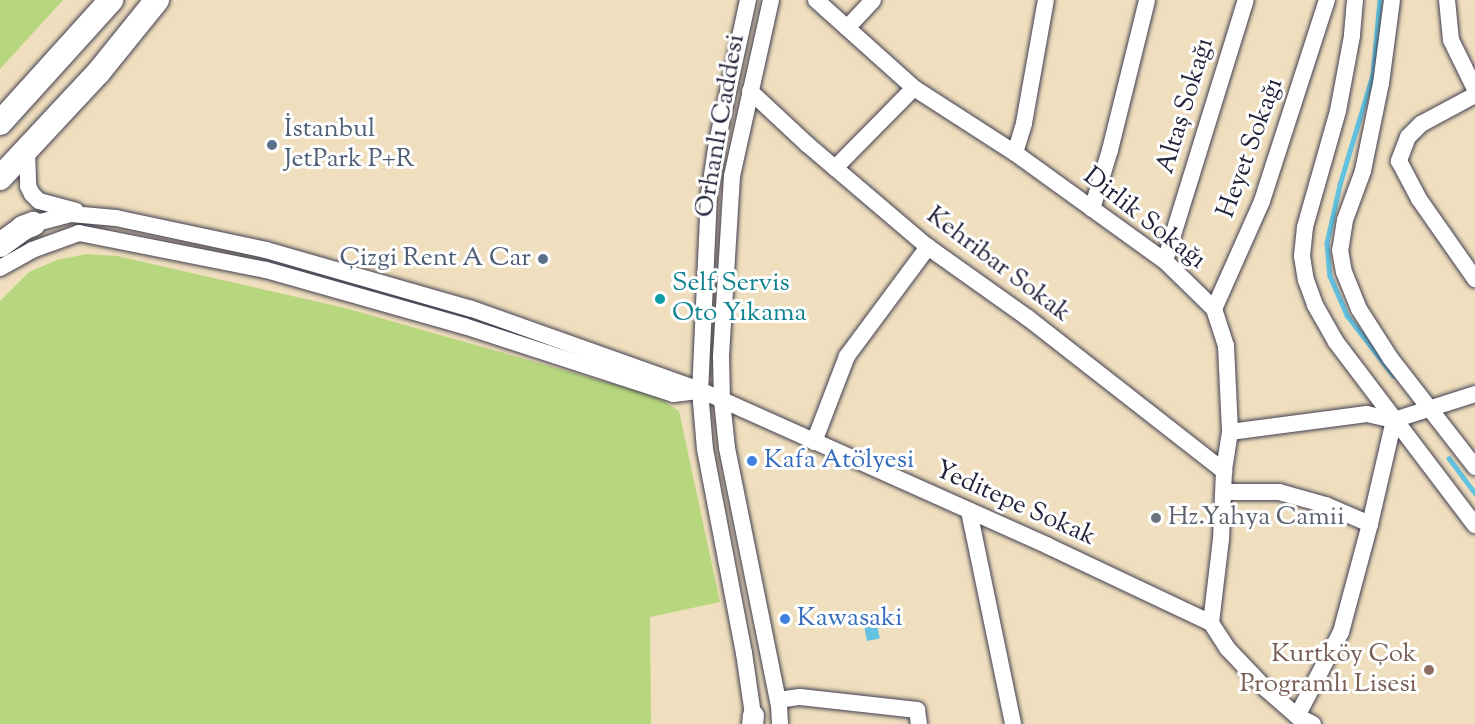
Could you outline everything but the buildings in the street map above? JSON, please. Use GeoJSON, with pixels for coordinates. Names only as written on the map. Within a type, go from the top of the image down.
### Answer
{"type":"FeatureCollection","features":[{"type":"Feature","properties":{"kind":"highway"},"geometry":{"type":"LineString","coordinates":[[0,123],[111,0]]}},
{"type":"Feature","properties":{"kind":"highway"},"geometry":{"type":"LineString","coordinates":[[0,178],[98,73],[157,0]]}},
{"type":"Feature","properties":{"kind":"highway"},"geometry":{"type":"LineString","coordinates":[[0,245],[23,228],[33,224]]}},
{"type":"Feature","properties":{"kind":"street","name":"Orhanlı Caddesi"},"geometry":{"type":"LineString","coordinates":[[748,0],[717,142],[709,195],[699,390],[705,449],[742,641],[753,721]]}},
{"type":"Feature","properties":{"kind":"street","name":"Orhanlı Caddesi"},"geometry":{"type":"LineString","coordinates":[[771,0],[732,176],[728,211],[722,401],[727,448],[778,700],[780,724]]}},
{"type":"Feature","properties":{"kind":"street","name":"Dirlik Sokağı"},"geometry":{"type":"LineString","coordinates":[[816,0],[914,88],[1015,153],[1165,261],[1214,309],[1226,346],[1230,432],[1224,471],[1211,623]]}},
{"type":"Feature","properties":{"kind":"street"},"geometry":{"type":"LineString","coordinates":[[847,28],[873,0]]}},
{"type":"Feature","properties":{"kind":"street"},"geometry":{"type":"LineString","coordinates":[[1015,153],[1024,123],[1046,0]]}},
{"type":"Feature","properties":{"kind":"street"},"geometry":{"type":"LineString","coordinates":[[1092,209],[1110,150],[1147,0]]}},
{"type":"Feature","properties":{"kind":"street","name":"Altaş Sokağı"},"geometry":{"type":"LineString","coordinates":[[1165,261],[1246,0]]}},
{"type":"Feature","properties":{"kind":"street","name":"Heyet Sokağı"},"geometry":{"type":"LineString","coordinates":[[1214,309],[1262,201],[1327,0]]}},
{"type":"Feature","properties":{"kind":"street"},"geometry":{"type":"LineString","coordinates":[[1355,0],[1340,101],[1327,155],[1314,191],[1302,256],[1315,304],[1327,329],[1475,525]]}},
{"type":"Feature","properties":{"kind":"street"},"geometry":{"type":"LineString","coordinates":[[1392,0],[1381,83],[1363,171],[1345,220],[1340,250],[1344,272],[1359,309],[1391,359],[1432,408],[1475,467]]}},
{"type":"Feature","properties":{"kind":"street"},"geometry":{"type":"LineString","coordinates":[[1447,0],[1452,40],[1475,89]]}},
{"type":"Feature","properties":{"kind":"street"},"geometry":{"type":"LineString","coordinates":[[835,168],[914,88]]}},
{"type":"Feature","properties":{"kind":"street","name":"Kehribar Sokak"},"geometry":{"type":"LineString","coordinates":[[750,91],[835,168],[928,247],[1028,318],[1224,471]]}},
{"type":"Feature","properties":{"kind":"street"},"geometry":{"type":"LineString","coordinates":[[1475,95],[1421,124],[1408,137],[1399,160],[1419,199],[1475,279]]}},
{"type":"Feature","properties":{"kind":"street"},"geometry":{"type":"LineString","coordinates":[[27,151],[28,186],[32,195],[39,201],[52,206],[94,216]]}},
{"type":"Feature","properties":{"kind":"street"},"geometry":{"type":"LineString","coordinates":[[33,224],[71,214],[94,216]]}},
{"type":"Feature","properties":{"kind":"street","name":"Yeditepe Sokak"},"geometry":{"type":"LineString","coordinates":[[94,216],[266,250],[472,309],[699,390],[1211,623]]}},
{"type":"Feature","properties":{"kind":"street"},"geometry":{"type":"LineString","coordinates":[[0,268],[32,250],[80,233],[266,270],[464,326],[673,394],[699,390]]}},
{"type":"Feature","properties":{"kind":"street"},"geometry":{"type":"LineString","coordinates":[[814,442],[847,356],[928,247]]}},
{"type":"Feature","properties":{"kind":"street"},"geometry":{"type":"LineString","coordinates":[[266,250],[266,270]]}},
{"type":"Feature","properties":{"kind":"street"},"geometry":{"type":"LineString","coordinates":[[464,326],[472,309]]}},
{"type":"Feature","properties":{"kind":"street"},"geometry":{"type":"LineString","coordinates":[[1230,432],[1367,414],[1394,420],[1475,394]]}},
{"type":"Feature","properties":{"kind":"street"},"geometry":{"type":"LineString","coordinates":[[1297,716],[1341,632],[1370,524],[1394,420]]}},
{"type":"Feature","properties":{"kind":"street"},"geometry":{"type":"LineString","coordinates":[[1224,492],[1279,492],[1326,505],[1370,524]]}},
{"type":"Feature","properties":{"kind":"street"},"geometry":{"type":"LineString","coordinates":[[969,511],[1013,724]]}},
{"type":"Feature","properties":{"kind":"street"},"geometry":{"type":"LineString","coordinates":[[1211,623],[1227,648],[1266,689],[1297,716],[1313,724]]}},
{"type":"Feature","properties":{"kind":"street"},"geometry":{"type":"LineString","coordinates":[[778,700],[801,697],[917,710],[919,724]]}},
{"type":"Feature","properties":{"kind":"green space"},"geometry":{"type":"Polygon","coordinates":[[[0,0],[63,0],[0,69],[0,0]]]}},
{"type":"Feature","properties":{"kind":"green space"},"geometry":{"type":"Polygon","coordinates":[[[87,254],[117,256],[345,308],[641,392],[657,397],[679,411],[720,602],[650,617],[651,724],[0,724],[0,301],[29,272],[57,260],[87,254]]]}},
{"type":"Feature","properties":{"kind":"water"},"geometry":{"type":"Polygon","coordinates":[[[875,614],[880,639],[867,641],[862,616],[875,614]]]}},
{"type":"Feature","properties":{"kind":"waterway"},"geometry":{"type":"LineString","coordinates":[[1380,0],[1373,75],[1340,185],[1327,243],[1330,276],[1347,315],[1393,375]]}},
{"type":"Feature","properties":{"kind":"waterway"},"geometry":{"type":"LineString","coordinates":[[1449,458],[1475,493]]}},
{"type":"Feature","properties":{"kind":"place","name":"İstanbul JetPark P+R"},"geometry":{"type":"Point","coordinates":[272,145]}},
{"type":"Feature","properties":{"kind":"place","name":"Çizgi Rent A Car"},"geometry":{"type":"Point","coordinates":[543,259]}},
{"type":"Feature","properties":{"kind":"place","name":"Self Servis Oto Yıkama"},"geometry":{"type":"Point","coordinates":[660,299]}},
{"type":"Feature","properties":{"kind":"place","name":"Kafa Atölyesi"},"geometry":{"type":"Point","coordinates":[752,461]}},
{"type":"Feature","properties":{"kind":"place","name":"Hz.Yahya Camii"},"geometry":{"type":"Point","coordinates":[1156,518]}},
{"type":"Feature","properties":{"kind":"place","name":"Kawasaki"},"geometry":{"type":"Point","coordinates":[785,619]}},
{"type":"Feature","properties":{"kind":"place","name":"Kurtköy Çok Programlı Lisesi"},"geometry":{"type":"Point","coordinates":[1429,670]}}]}
